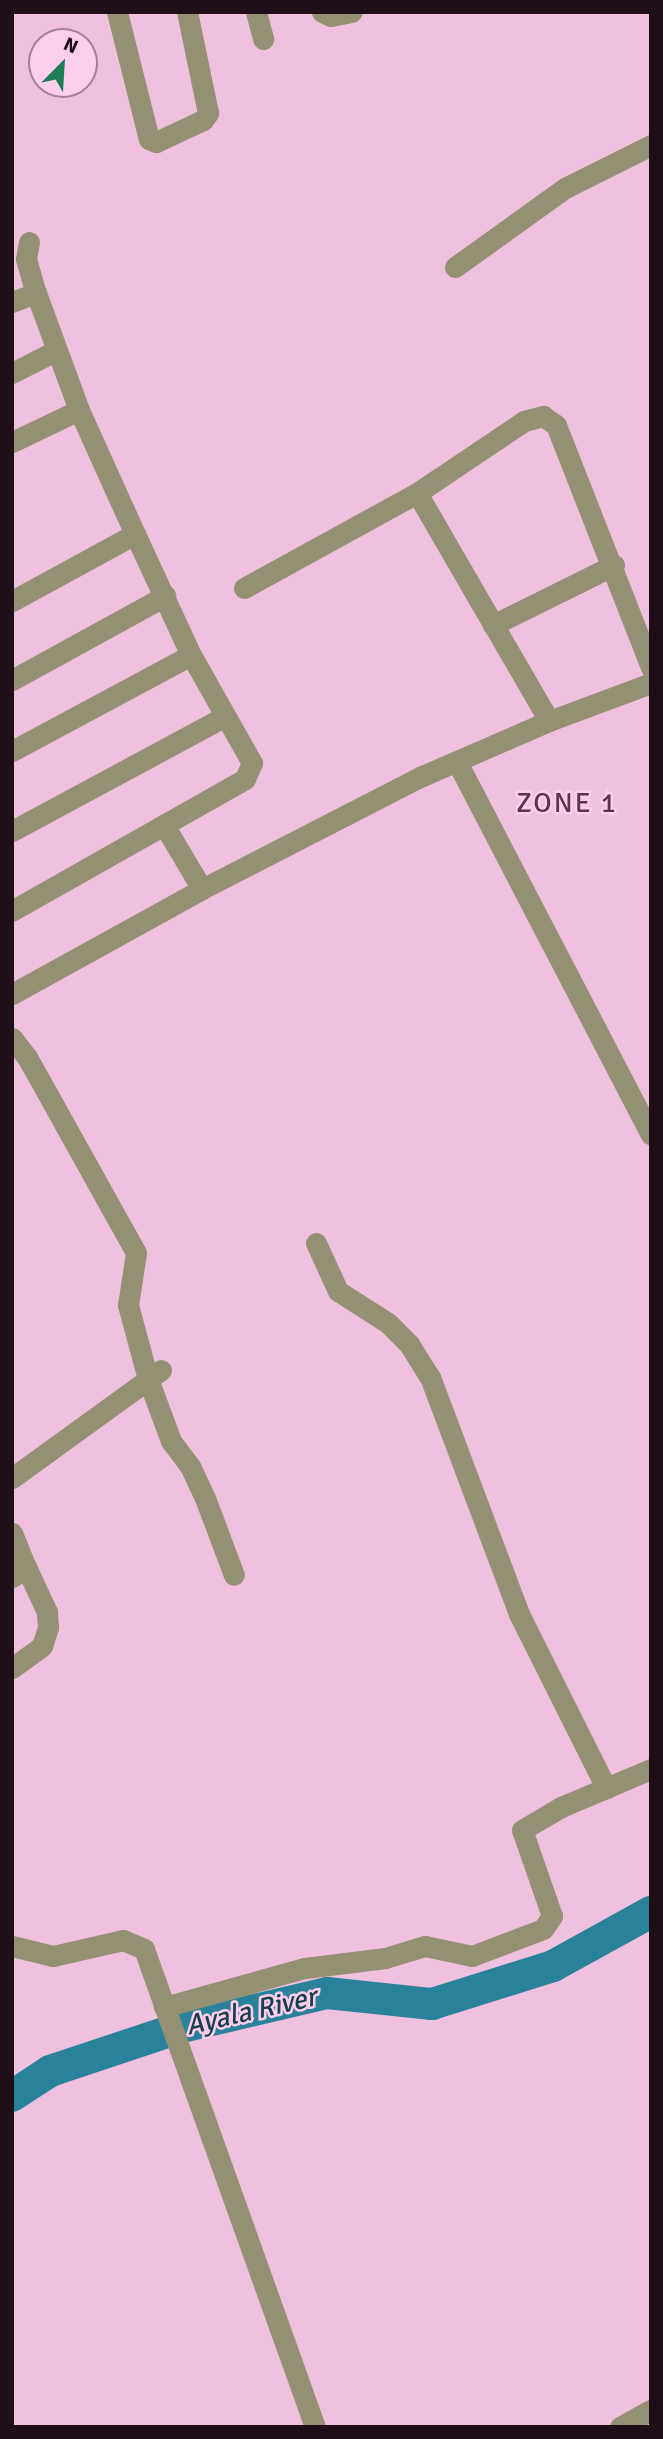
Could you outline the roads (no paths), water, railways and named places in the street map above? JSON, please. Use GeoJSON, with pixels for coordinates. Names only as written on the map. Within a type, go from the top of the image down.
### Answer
{"type":"FeatureCollection","features":[{"type":"Feature","properties":{"kind":"street"},"geometry":{"type":"LineString","coordinates":[[117,12],[149,139],[156,142],[203,120],[208,113],[187,12]]}},
{"type":"Feature","properties":{"kind":"street"},"geometry":{"type":"LineString","coordinates":[[256,12],[263,39]]}},
{"type":"Feature","properties":{"kind":"street"},"geometry":{"type":"LineString","coordinates":[[322,12],[331,16],[352,12]]}},
{"type":"Feature","properties":{"kind":"street"},"geometry":{"type":"LineString","coordinates":[[455,267],[565,188],[651,145]]}},
{"type":"Feature","properties":{"kind":"street"},"geometry":{"type":"LineString","coordinates":[[12,911],[249,775],[252,763],[191,655],[79,410],[55,351],[36,293],[26,258],[29,242]]}},
{"type":"Feature","properties":{"kind":"street"},"geometry":{"type":"LineString","coordinates":[[12,302],[36,293]]}},
{"type":"Feature","properties":{"kind":"street"},"geometry":{"type":"LineString","coordinates":[[12,373],[55,351]]}},
{"type":"Feature","properties":{"kind":"street"},"geometry":{"type":"LineString","coordinates":[[12,442],[79,410]]}},
{"type":"Feature","properties":{"kind":"street"},"geometry":{"type":"LineString","coordinates":[[244,587],[417,492],[524,421],[550,419],[614,565],[651,668]]}},
{"type":"Feature","properties":{"kind":"street"},"geometry":{"type":"LineString","coordinates":[[417,492],[549,721]]}},
{"type":"Feature","properties":{"kind":"street"},"geometry":{"type":"LineString","coordinates":[[12,601],[135,534]]}},
{"type":"Feature","properties":{"kind":"street"},"geometry":{"type":"LineString","coordinates":[[493,625],[614,565]]}},
{"type":"Feature","properties":{"kind":"street"},"geometry":{"type":"LineString","coordinates":[[12,680],[165,596]]}},
{"type":"Feature","properties":{"kind":"street"},"geometry":{"type":"LineString","coordinates":[[12,751],[191,655]]}},
{"type":"Feature","properties":{"kind":"street"},"geometry":{"type":"LineString","coordinates":[[12,994],[334,819],[549,721],[651,683]]}},
{"type":"Feature","properties":{"kind":"street"},"geometry":{"type":"LineString","coordinates":[[12,831],[224,717]]}},
{"type":"Feature","properties":{"kind":"street"},"geometry":{"type":"LineString","coordinates":[[457,762],[651,1135]]}},
{"type":"Feature","properties":{"kind":"street"},"geometry":{"type":"LineString","coordinates":[[164,825],[202,889]]}},
{"type":"Feature","properties":{"kind":"street"},"geometry":{"type":"LineString","coordinates":[[12,1038],[27,1056],[136,1253],[128,1305],[154,1374],[171,1441],[190,1466],[234,1575]]}},
{"type":"Feature","properties":{"kind":"street"},"geometry":{"type":"LineString","coordinates":[[317,1243],[338,1291],[388,1323],[409,1343],[430,1377],[519,1614],[606,1788]]}},
{"type":"Feature","properties":{"kind":"street"},"geometry":{"type":"LineString","coordinates":[[12,1478],[154,1374]]}},
{"type":"Feature","properties":{"kind":"street"},"geometry":{"type":"LineString","coordinates":[[12,1533],[19,1572],[47,1612],[48,1627],[42,1646],[12,1668]]}},
{"type":"Feature","properties":{"kind":"street"},"geometry":{"type":"LineString","coordinates":[[165,2011],[305,1968],[385,1958],[425,1946],[472,1956],[543,1929],[552,1916],[522,1830],[651,1769]]}},
{"type":"Feature","properties":{"kind":"street"},"geometry":{"type":"LineString","coordinates":[[12,1946],[53,1956],[123,1940],[135,1942],[144,1949],[314,2427]]}},
{"type":"Feature","properties":{"kind":"street"},"geometry":{"type":"LineString","coordinates":[[620,2427],[651,2410]]}},
{"type":"Feature","properties":{"kind":"waterway","name":"Ayala River"},"geometry":{"type":"LineString","coordinates":[[12,2096],[50,2071],[182,2027],[327,1993],[432,2004],[553,1966],[651,1912]]}},
{"type":"Feature","properties":{"kind":"district","name":"ZONE 1"},"geometry":{"type":"Point","coordinates":[567,803]}}]}
